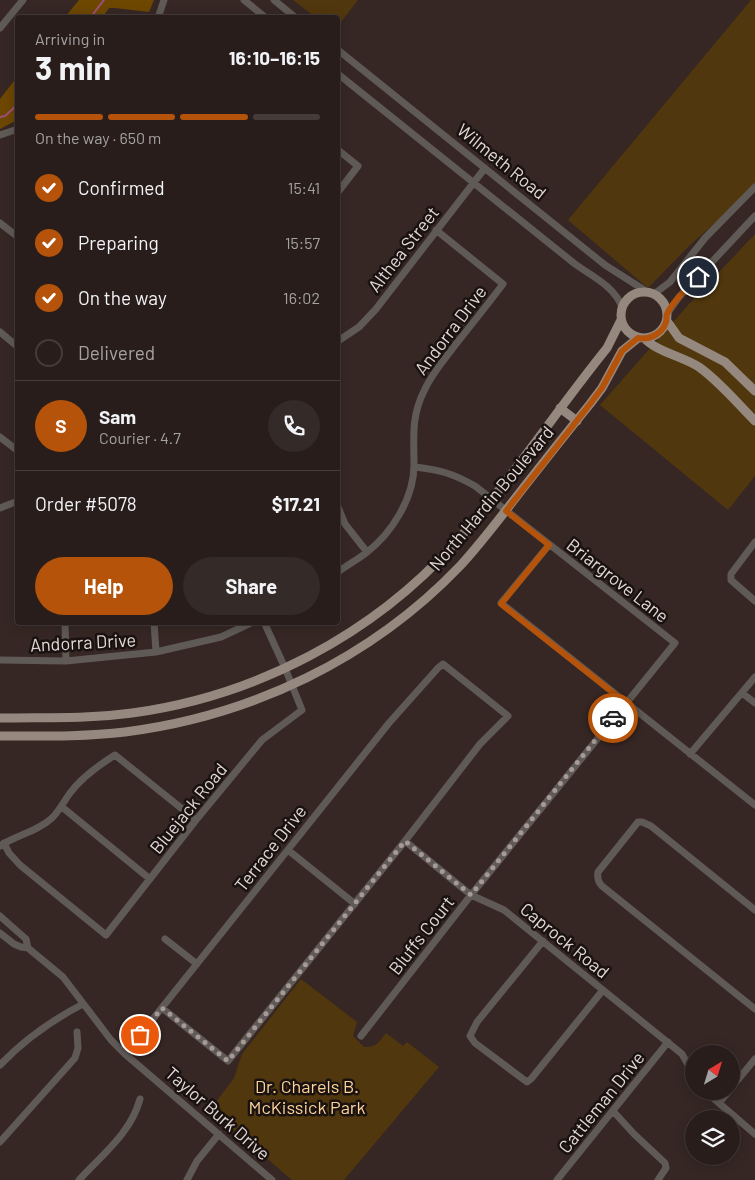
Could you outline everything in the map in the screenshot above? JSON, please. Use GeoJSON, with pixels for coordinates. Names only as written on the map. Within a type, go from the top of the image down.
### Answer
{"type":"FeatureCollection","features":[{"type":"Feature","properties":{"kind":"main road"},"geometry":{"type":"LineString","coordinates":[[755,391],[725,362],[679,338],[667,317],[663,302],[652,293],[642,292],[632,295],[625,301],[621,320],[628,332],[689,361],[701,369],[755,421]]}},
{"type":"Feature","properties":{"kind":"main road"},"geometry":{"type":"LineString","coordinates":[[641,338],[651,338],[659,333],[667,317]]}},
{"type":"Feature","properties":{"kind":"main road","name":"North Hardin Boulevard"},"geometry":{"type":"LineString","coordinates":[[0,718],[85,717],[150,710],[212,696],[285,668],[344,636],[394,601],[444,555],[491,499],[607,348],[621,320]]}},
{"type":"Feature","properties":{"kind":"main road","name":"North Hardin Boulevard"},"geometry":{"type":"LineString","coordinates":[[0,736],[100,734],[171,725],[226,711],[292,685],[356,651],[408,614],[458,567],[506,511],[577,421],[602,388],[622,351],[641,338]]}},
{"type":"Feature","properties":{"kind":"main road"},"geometry":{"type":"LineString","coordinates":[[560,408],[577,421]]}},
{"type":"Feature","properties":{"kind":"street"},"geometry":{"type":"LineString","coordinates":[[159,15],[164,0]]}},
{"type":"Feature","properties":{"kind":"street"},"geometry":{"type":"LineString","coordinates":[[244,0],[262,15]]}},
{"type":"Feature","properties":{"kind":"street"},"geometry":{"type":"LineString","coordinates":[[274,0],[292,15]]}},
{"type":"Feature","properties":{"kind":"street"},"geometry":{"type":"LineString","coordinates":[[0,28],[20,1]]}},
{"type":"Feature","properties":{"kind":"street","name":"Wilmeth Road"},"geometry":{"type":"LineString","coordinates":[[340,52],[605,265],[652,293]]}},
{"type":"Feature","properties":{"kind":"street","name":"Wilmeth Road"},"geometry":{"type":"LineString","coordinates":[[340,76],[575,264],[612,289],[622,308]]}},
{"type":"Feature","properties":{"kind":"street"},"geometry":{"type":"LineString","coordinates":[[0,135],[15,130]]}},
{"type":"Feature","properties":{"kind":"street"},"geometry":{"type":"LineString","coordinates":[[340,152],[358,166],[340,189]]}},
{"type":"Feature","properties":{"kind":"street","name":"Althea Street"},"geometry":{"type":"LineString","coordinates":[[340,340],[359,327],[376,308],[485,168]]}},
{"type":"Feature","properties":{"kind":"street"},"geometry":{"type":"LineString","coordinates":[[652,293],[670,282],[705,238],[755,187]]}},
{"type":"Feature","properties":{"kind":"street"},"geometry":{"type":"LineString","coordinates":[[667,317],[679,297],[755,216]]}},
{"type":"Feature","properties":{"kind":"street"},"geometry":{"type":"LineString","coordinates":[[0,223],[15,235]]}},
{"type":"Feature","properties":{"kind":"street","name":"Andorra Drive"},"geometry":{"type":"LineString","coordinates":[[340,571],[367,552],[387,532],[401,513],[410,492],[414,467],[413,426],[424,391],[435,371],[504,284],[436,230]]}},
{"type":"Feature","properties":{"kind":"street"},"geometry":{"type":"LineString","coordinates":[[0,332],[15,344]]}},
{"type":"Feature","properties":{"kind":"street"},"geometry":{"type":"LineString","coordinates":[[0,437],[15,450]]}},
{"type":"Feature","properties":{"kind":"street","name":"Briargrove Lane"},"geometry":{"type":"LineString","coordinates":[[414,467],[440,470],[459,477],[475,486],[675,643]]}},
{"type":"Feature","properties":{"kind":"street"},"geometry":{"type":"LineString","coordinates":[[0,508],[15,502]]}},
{"type":"Feature","properties":{"kind":"street"},"geometry":{"type":"LineString","coordinates":[[340,512],[345,524],[367,552]]}},
{"type":"Feature","properties":{"kind":"street"},"geometry":{"type":"LineString","coordinates":[[755,542],[731,574],[731,580],[755,602]]}},
{"type":"Feature","properties":{"kind":"street"},"geometry":{"type":"LineString","coordinates":[[549,545],[501,604],[755,806]]}},
{"type":"Feature","properties":{"kind":"street"},"geometry":{"type":"LineString","coordinates":[[65,625],[66,661]]}},
{"type":"Feature","properties":{"kind":"street"},"geometry":{"type":"LineString","coordinates":[[154,625],[156,652]]}},
{"type":"Feature","properties":{"kind":"street","name":"Andorra Drive"},"geometry":{"type":"LineString","coordinates":[[0,660],[66,661],[156,652],[221,637],[247,625]]}},
{"type":"Feature","properties":{"kind":"street"},"geometry":{"type":"LineString","coordinates":[[265,625],[292,685]]}},
{"type":"Feature","properties":{"kind":"street","name":"Bluffs Court"},"geometry":{"type":"LineString","coordinates":[[361,1036],[471,895],[675,643]]}},
{"type":"Feature","properties":{"kind":"street","name":"Terrace Drive"},"geometry":{"type":"LineString","coordinates":[[125,1054],[389,723],[443,664],[508,716],[480,744],[405,841]]}},
{"type":"Feature","properties":{"kind":"street"},"geometry":{"type":"LineString","coordinates":[[690,754],[755,676]]}},
{"type":"Feature","properties":{"kind":"street","name":"Bluejack Road"},"geometry":{"type":"LineString","coordinates":[[2,844],[20,865],[106,935],[196,820],[262,740],[302,710],[292,685]]}},
{"type":"Feature","properties":{"kind":"street"},"geometry":{"type":"LineString","coordinates":[[742,693],[755,703]]}},
{"type":"Feature","properties":{"kind":"street"},"geometry":{"type":"LineString","coordinates":[[2,844],[36,828],[50,819],[62,807],[70,793],[86,777],[100,764],[115,755],[196,820]]}},
{"type":"Feature","properties":{"kind":"street"},"geometry":{"type":"LineString","coordinates":[[62,807],[150,879]]}},
{"type":"Feature","properties":{"kind":"street"},"geometry":{"type":"LineString","coordinates":[[755,910],[651,826],[642,822],[638,822],[598,872],[598,882],[755,1009]]}},
{"type":"Feature","properties":{"kind":"street"},"geometry":{"type":"LineString","coordinates":[[162,1008],[228,1061],[405,841]]}},
{"type":"Feature","properties":{"kind":"street","name":"Caprock Road"},"geometry":{"type":"LineString","coordinates":[[405,841],[471,895],[504,910],[544,941],[668,1042],[682,1054],[685,1060]]}},
{"type":"Feature","properties":{"kind":"street"},"geometry":{"type":"LineString","coordinates":[[288,850],[355,904]]}},
{"type":"Feature","properties":{"kind":"street"},"geometry":{"type":"LineString","coordinates":[[0,916],[26,939],[28,948],[21,948],[0,933]]}},
{"type":"Feature","properties":{"kind":"street"},"geometry":{"type":"LineString","coordinates":[[165,939],[197,964]]}},
{"type":"Feature","properties":{"kind":"street"},"geometry":{"type":"LineString","coordinates":[[544,941],[476,1022],[471,1032],[471,1039],[475,1043],[527,1082],[603,990]]}},
{"type":"Feature","properties":{"kind":"street","name":"Taylor Burk Drive"},"geometry":{"type":"LineString","coordinates":[[28,948],[63,977],[111,1040],[125,1054],[272,1180]]}},
{"type":"Feature","properties":{"kind":"street"},"geometry":{"type":"LineString","coordinates":[[0,1065],[41,1029],[83,1004]]}},
{"type":"Feature","properties":{"kind":"street"},"geometry":{"type":"LineString","coordinates":[[0,1142],[75,1058],[78,1048],[77,1032]]}},
{"type":"Feature","properties":{"kind":"street","name":"Cattleman Drive"},"geometry":{"type":"LineString","coordinates":[[557,1180],[668,1042]]}},
{"type":"Feature","properties":{"kind":"street"},"geometry":{"type":"LineString","coordinates":[[740,1077],[755,1059]]}},
{"type":"Feature","properties":{"kind":"street"},"geometry":{"type":"LineString","coordinates":[[79,1180],[126,1130],[136,1112],[140,1099]]}},
{"type":"Feature","properties":{"kind":"street"},"geometry":{"type":"LineString","coordinates":[[716,1100],[755,1134]]}},
{"type":"Feature","properties":{"kind":"street"},"geometry":{"type":"LineString","coordinates":[[613,1111],[665,1163],[666,1168],[658,1180]]}},
{"type":"Feature","properties":{"kind":"street"},"geometry":{"type":"LineString","coordinates":[[187,1180],[197,1161],[219,1134]]}},
{"type":"Feature","properties":{"kind":"green space"},"geometry":{"type":"Polygon","coordinates":[[[293,0],[358,0],[340,23],[340,15],[312,15],[293,0]]]}},
{"type":"Feature","properties":{"kind":"green space"},"geometry":{"type":"Polygon","coordinates":[[[751,0],[755,0],[755,188],[691,244],[648,288],[568,220],[751,0]]]}},
{"type":"Feature","properties":{"kind":"green space"},"geometry":{"type":"Polygon","coordinates":[[[755,234],[755,476],[728,510],[600,405],[689,304],[755,234]]]}},
{"type":"Feature","properties":{"kind":"green space","name":"Dr. Charels B. McKissick Park"},"geometry":{"type":"Polygon","coordinates":[[[301,979],[357,1022],[353,1036],[364,1047],[379,1042],[386,1033],[403,1046],[407,1042],[439,1067],[344,1180],[292,1180],[210,1110],[234,1078],[242,1054],[301,979]]]}},
{"type":"Feature","properties":{"kind":"shaded area"},"geometry":{"type":"Polygon","coordinates":[[[79,0],[154,0],[149,12],[109,8],[104,15],[67,15],[79,0]]]}},
{"type":"Feature","properties":{"kind":"shaded area"},"geometry":{"type":"Polygon","coordinates":[[[15,80],[15,121],[0,129],[0,99],[15,80]]]}},
{"type":"Feature","properties":{"kind":"waterway"},"geometry":{"type":"LineString","coordinates":[[92,15],[104,0]]}},
{"type":"Feature","properties":{"kind":"waterway"},"geometry":{"type":"LineString","coordinates":[[0,117],[5,116],[15,107]]}},
{"type":"Feature","properties":{"kind":"way so far"},"geometry":{"type":"LineString","coordinates":[[140,1035],[162,1008],[228,1061],[405,841],[471,895],[613,718]]}},
{"type":"Feature","properties":{"kind":"route"},"geometry":{"type":"LineString","coordinates":[[613,718],[626,703],[501,604],[549,545],[506,511],[602,388],[622,351],[638,338],[651,338],[659,333],[665,325],[667,314],[679,297],[698,277]]}}]}
